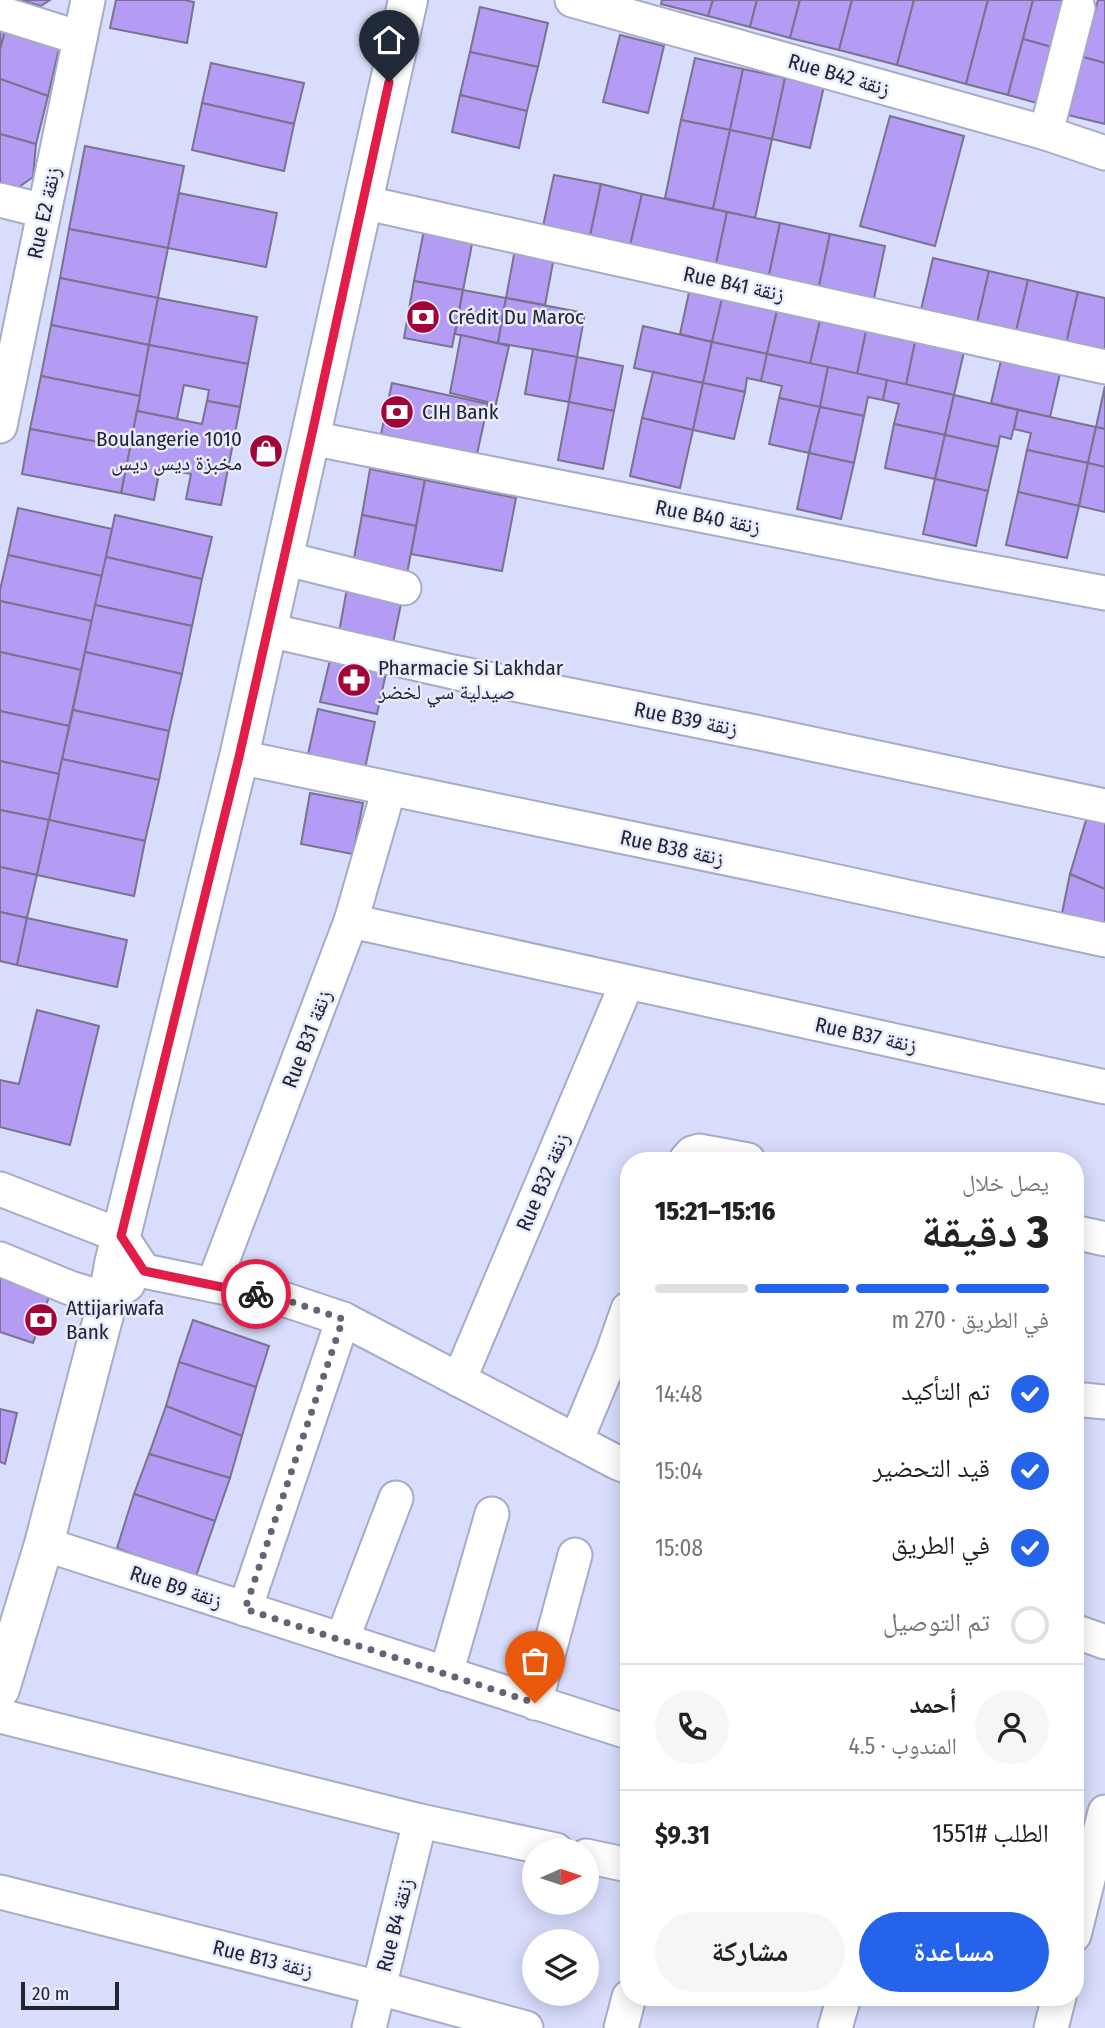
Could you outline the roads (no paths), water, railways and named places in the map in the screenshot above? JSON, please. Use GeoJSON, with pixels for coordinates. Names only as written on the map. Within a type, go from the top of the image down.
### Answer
{"type":"FeatureCollection","features":[{"type":"Feature","properties":{"kind":"main road"},"geometry":{"type":"LineString","coordinates":[[0,1689],[44,1544],[108,1299],[121,1236],[239,757],[408,0]]}},
{"type":"Feature","properties":{"kind":"street","name":"Rue E2 زنقة"},"geometry":{"type":"LineString","coordinates":[[0,426],[88,0]]}},
{"type":"Feature","properties":{"kind":"street","name":"Rue B42 زنقة"},"geometry":{"type":"LineString","coordinates":[[572,0],[1046,133],[1105,153]]}},
{"type":"Feature","properties":{"kind":"street"},"geometry":{"type":"LineString","coordinates":[[1046,133],[1078,8]]}},
{"type":"Feature","properties":{"kind":"street"},"geometry":{"type":"LineString","coordinates":[[0,13],[80,38]]}},
{"type":"Feature","properties":{"kind":"street"},"geometry":{"type":"LineString","coordinates":[[0,200],[44,211]]}},
{"type":"Feature","properties":{"kind":"street","name":"Rue B41 زنقة"},"geometry":{"type":"LineString","coordinates":[[362,202],[1105,367]]}},
{"type":"Feature","properties":{"kind":"street","name":"Rue B40 زنقة"},"geometry":{"type":"LineString","coordinates":[[311,438],[1105,593]]}},
{"type":"Feature","properties":{"kind":"street"},"geometry":{"type":"LineString","coordinates":[[283,558],[404,588]]}},
{"type":"Feature","properties":{"kind":"street","name":"Rue B39 زنقة"},"geometry":{"type":"LineString","coordinates":[[268,630],[453,672],[1105,806]]}},
{"type":"Feature","properties":{"kind":"street","name":"Rue B38 زنقة"},"geometry":{"type":"LineString","coordinates":[[239,757],[1105,940]]}},
{"type":"Feature","properties":{"kind":"street","name":"Rue B31 زنقة"},"geometry":{"type":"LineString","coordinates":[[213,1285],[351,921],[389,789]]}},
{"type":"Feature","properties":{"kind":"street","name":"Rue B37 زنقة"},"geometry":{"type":"LineString","coordinates":[[351,921],[1105,1087]]}},
{"type":"Feature","properties":{"kind":"street","name":"Rue B32 زنقة"},"geometry":{"type":"LineString","coordinates":[[459,1380],[627,983]]}},
{"type":"Feature","properties":{"kind":"street"},"geometry":{"type":"LineString","coordinates":[[0,1189],[121,1236],[144,1271],[286,1300],[343,1319],[620,1463]]}},
{"type":"Feature","properties":{"kind":"street"},"geometry":{"type":"LineString","coordinates":[[1084,1234],[1105,1239]]}},
{"type":"Feature","properties":{"kind":"street"},"geometry":{"type":"LineString","coordinates":[[0,1259],[70,1288],[108,1299],[144,1271]]}},
{"type":"Feature","properties":{"kind":"street"},"geometry":{"type":"LineString","coordinates":[[245,1609],[343,1319]]}},
{"type":"Feature","properties":{"kind":"street"},"geometry":{"type":"LineString","coordinates":[[576,1441],[620,1353]]}},
{"type":"Feature","properties":{"kind":"street"},"geometry":{"type":"LineString","coordinates":[[1084,1400],[1105,1402]]}},
{"type":"Feature","properties":{"kind":"street"},"geometry":{"type":"LineString","coordinates":[[342,1640],[396,1498]]}},
{"type":"Feature","properties":{"kind":"street"},"geometry":{"type":"LineString","coordinates":[[446,1674],[492,1514]]}},
{"type":"Feature","properties":{"kind":"street","name":"Rue B9 زنقة"},"geometry":{"type":"LineString","coordinates":[[44,1544],[620,1730]]}},
{"type":"Feature","properties":{"kind":"street"},"geometry":{"type":"LineString","coordinates":[[535,1703],[575,1555]]}},
{"type":"Feature","properties":{"kind":"street"},"geometry":{"type":"LineString","coordinates":[[1084,1635],[1105,1642]]}},
{"type":"Feature","properties":{"kind":"street"},"geometry":{"type":"LineString","coordinates":[[0,1716],[421,1821],[522,1843]]}},
{"type":"Feature","properties":{"kind":"street"},"geometry":{"type":"LineString","coordinates":[[1084,1895],[1105,1812]]}},
{"type":"Feature","properties":{"kind":"street","name":"Rue B4 زنقة"},"geometry":{"type":"LineString","coordinates":[[369,2028],[421,1821]]}},
{"type":"Feature","properties":{"kind":"street"},"geometry":{"type":"LineString","coordinates":[[599,1859],[620,1863]]}},
{"type":"Feature","properties":{"kind":"street","name":"Rue B13 زنقة"},"geometry":{"type":"LineString","coordinates":[[0,1892],[526,2028]]}},
{"type":"Feature","properties":{"kind":"street"},"geometry":{"type":"LineString","coordinates":[[621,2028],[627,2006]]}},
{"type":"Feature","properties":{"kind":"street"},"geometry":{"type":"LineString","coordinates":[[835,2028],[841,2006]]}},
{"type":"Feature","properties":{"kind":"street"},"geometry":{"type":"LineString","coordinates":[[1051,2028],[1057,2006]]}},
{"type":"Feature","properties":{"kind":"place","name":"Crédit Du Maroc"},"geometry":{"type":"Point","coordinates":[423,317]}},
{"type":"Feature","properties":{"kind":"place","name":"CIH Bank"},"geometry":{"type":"Point","coordinates":[397,412]}},
{"type":"Feature","properties":{"kind":"place","name":"Boulangerie 1010 مخبزة ديس ديس"},"geometry":{"type":"Point","coordinates":[266,451]}},
{"type":"Feature","properties":{"kind":"place","name":"Pharmacie Si Lakhdar صيدلية سي لخضر"},"geometry":{"type":"Point","coordinates":[354,680]}},
{"type":"Feature","properties":{"kind":"place","name":"Attijariwafa Bank"},"geometry":{"type":"Point","coordinates":[41,1320]}}]}
